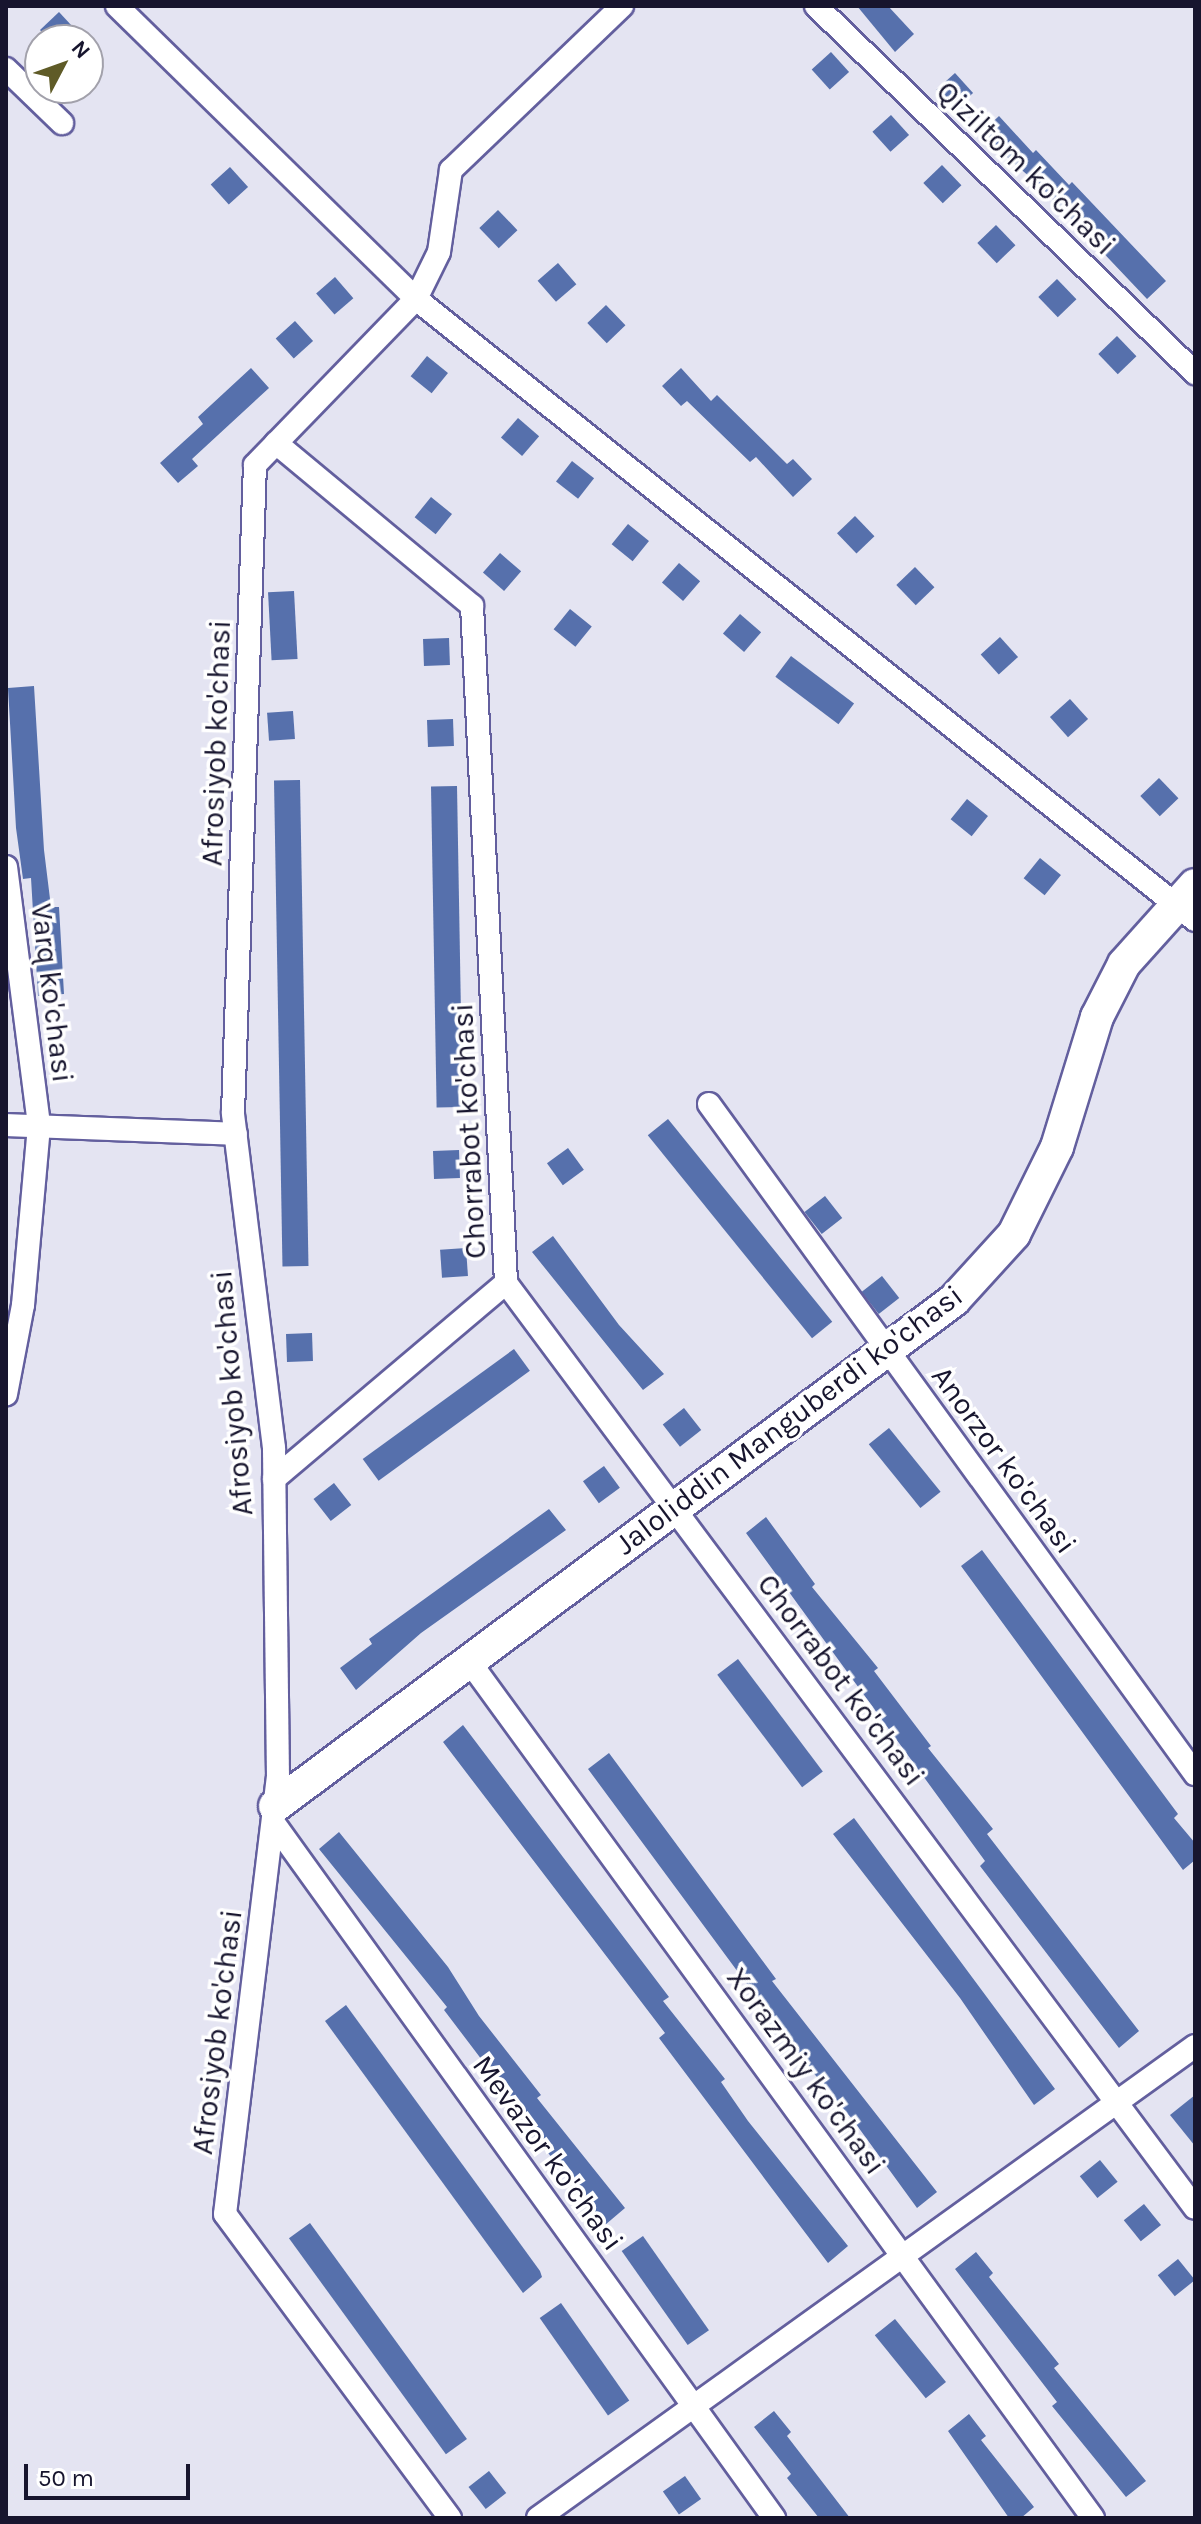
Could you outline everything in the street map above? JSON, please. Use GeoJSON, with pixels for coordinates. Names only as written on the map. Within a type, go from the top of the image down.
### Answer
{"type":"FeatureCollection","features":[{"type":"Feature","properties":{"kind":"street"},"geometry":{"type":"LineString","coordinates":[[117,6],[416,299],[1188,903]]}},
{"type":"Feature","properties":{"kind":"street","name":"Afrosiyob ko'chasi"},"geometry":{"type":"LineString","coordinates":[[450,2518],[225,2214],[274,1814],[274,1479],[236,1134],[255,465],[416,299],[439,252],[451,170],[622,6]]}},
{"type":"Feature","properties":{"kind":"street","name":"Qiziltom ko'chasi"},"geometry":{"type":"LineString","coordinates":[[816,6],[1195,373]]}},
{"type":"Feature","properties":{"kind":"street"},"geometry":{"type":"LineString","coordinates":[[6,69],[62,123]]}},
{"type":"Feature","properties":{"kind":"street","name":"Chorrabot ko'chasi"},"geometry":{"type":"LineString","coordinates":[[276,443],[472,606],[506,1283],[676,1507],[1195,2208]]}},
{"type":"Feature","properties":{"kind":"street","name":"Varq ko'chasi"},"geometry":{"type":"LineString","coordinates":[[6,867],[39,1126],[23,1305],[6,1394]]}},
{"type":"Feature","properties":{"kind":"street","name":"Jaloliddin Manguberdi ko'chasi"},"geometry":{"type":"LineString","coordinates":[[274,1814],[469,1661],[954,1300],[1014,1234],[1057,1147],[1097,1017],[1124,964],[1188,903]]}},
{"type":"Feature","properties":{"kind":"street","name":"Anorzor ko'chasi"},"geometry":{"type":"LineString","coordinates":[[709,1104],[1195,1774]]}},
{"type":"Feature","properties":{"kind":"street","name":"Varq ko'chasi"},"geometry":{"type":"LineString","coordinates":[[6,1125],[236,1134]]}},
{"type":"Feature","properties":{"kind":"street"},"geometry":{"type":"LineString","coordinates":[[274,1479],[506,1283]]}},
{"type":"Feature","properties":{"kind":"street","name":"Xorazmiy ko'chasi"},"geometry":{"type":"LineString","coordinates":[[469,1661],[1093,2518]]}},
{"type":"Feature","properties":{"kind":"street","name":"Mevazor ko'chasi"},"geometry":{"type":"LineString","coordinates":[[274,1814],[774,2518]]}},
{"type":"Feature","properties":{"kind":"street"},"geometry":{"type":"LineString","coordinates":[[538,2518],[692,2404],[1195,2046]]}},
{"type":"Feature","properties":{"kind":"building"},"geometry":{"type":"Polygon","coordinates":[[[857,6],[888,6],[914,34],[895,52],[857,6]]]}},
{"type":"Feature","properties":{"kind":"building"},"geometry":{"type":"Polygon","coordinates":[[[59,12],[70,24],[46,24],[59,12]]]}},
{"type":"Feature","properties":{"kind":"building"},"geometry":{"type":"Polygon","coordinates":[[[831,52],[849,72],[830,89],[812,69],[831,52]]]}},
{"type":"Feature","properties":{"kind":"building"},"geometry":{"type":"Polygon","coordinates":[[[955,73],[973,93],[954,110],[936,90],[955,73]]]}},
{"type":"Feature","properties":{"kind":"building"},"geometry":{"type":"Polygon","coordinates":[[[891,115],[909,135],[890,152],[872,132],[891,115]]]}},
{"type":"Feature","properties":{"kind":"building"},"geometry":{"type":"Polygon","coordinates":[[[999,116],[1033,153],[1036,150],[1069,185],[1072,182],[1166,281],[1147,299],[1039,185],[980,134],[999,116]]]}},
{"type":"Feature","properties":{"kind":"building"},"geometry":{"type":"Polygon","coordinates":[[[942,165],[961,185],[943,203],[923,183],[942,165]]]}},
{"type":"Feature","properties":{"kind":"building"},"geometry":{"type":"Polygon","coordinates":[[[230,167],[248,187],[229,204],[211,184],[230,167]]]}},
{"type":"Feature","properties":{"kind":"building"},"geometry":{"type":"Polygon","coordinates":[[[498,210],[517,230],[499,248],[479,228],[498,210]]]}},
{"type":"Feature","properties":{"kind":"building"},"geometry":{"type":"Polygon","coordinates":[[[996,225],[1015,245],[997,263],[977,243],[996,225]]]}},
{"type":"Feature","properties":{"kind":"building"},"geometry":{"type":"Polygon","coordinates":[[[558,263],[576,284],[556,302],[538,281],[558,263]]]}},
{"type":"Feature","properties":{"kind":"building"},"geometry":{"type":"Polygon","coordinates":[[[335,277],[353,298],[335,315],[316,293],[335,277]]]}},
{"type":"Feature","properties":{"kind":"building"},"geometry":{"type":"Polygon","coordinates":[[[1057,279],[1076,299],[1058,317],[1038,297],[1057,279]]]}},
{"type":"Feature","properties":{"kind":"building"},"geometry":{"type":"Polygon","coordinates":[[[606,305],[625,325],[607,343],[587,323],[606,305]]]}},
{"type":"Feature","properties":{"kind":"building"},"geometry":{"type":"Polygon","coordinates":[[[295,321],[313,341],[294,358],[276,338],[295,321]]]}},
{"type":"Feature","properties":{"kind":"building"},"geometry":{"type":"Polygon","coordinates":[[[1117,336],[1136,356],[1118,374],[1098,354],[1117,336]]]}},
{"type":"Feature","properties":{"kind":"building"},"geometry":{"type":"Polygon","coordinates":[[[427,356],[448,373],[432,393],[411,376],[427,356]]]}},
{"type":"Feature","properties":{"kind":"building"},"geometry":{"type":"Polygon","coordinates":[[[251,368],[269,388],[192,459],[198,466],[178,483],[160,463],[203,424],[198,417],[251,368]]]}},
{"type":"Feature","properties":{"kind":"building"},"geometry":{"type":"Polygon","coordinates":[[[681,368],[711,401],[717,395],[787,464],[793,459],[812,479],[793,497],[756,457],[750,462],[687,401],[681,406],[662,386],[681,368]]]}},
{"type":"Feature","properties":{"kind":"building"},"geometry":{"type":"Polygon","coordinates":[[[518,418],[539,436],[522,456],[501,438],[518,418]]]}},
{"type":"Feature","properties":{"kind":"building"},"geometry":{"type":"Polygon","coordinates":[[[572,461],[594,478],[578,499],[556,481],[572,461]]]}},
{"type":"Feature","properties":{"kind":"building"},"geometry":{"type":"Polygon","coordinates":[[[431,497],[452,514],[436,534],[415,517],[431,497]]]}},
{"type":"Feature","properties":{"kind":"building"},"geometry":{"type":"Polygon","coordinates":[[[855,516],[874,536],[856,554],[837,533],[855,516]]]}},
{"type":"Feature","properties":{"kind":"building"},"geometry":{"type":"Polygon","coordinates":[[[628,524],[649,541],[633,561],[612,544],[628,524]]]}},
{"type":"Feature","properties":{"kind":"building"},"geometry":{"type":"Polygon","coordinates":[[[500,553],[521,571],[504,591],[483,573],[500,553]]]}},
{"type":"Feature","properties":{"kind":"building"},"geometry":{"type":"Polygon","coordinates":[[[679,563],[700,581],[683,601],[662,583],[679,563]]]}},
{"type":"Feature","properties":{"kind":"building"},"geometry":{"type":"Polygon","coordinates":[[[915,567],[934,587],[916,605],[896,585],[915,567]]]}},
{"type":"Feature","properties":{"kind":"building"},"geometry":{"type":"Polygon","coordinates":[[[294,591],[298,659],[272,660],[268,592],[294,591]]]}},
{"type":"Feature","properties":{"kind":"building"},"geometry":{"type":"Polygon","coordinates":[[[570,609],[592,627],[575,647],[554,629],[570,609]]]}},
{"type":"Feature","properties":{"kind":"building"},"geometry":{"type":"Polygon","coordinates":[[[740,614],[761,632],[744,652],[723,634],[740,614]]]}},
{"type":"Feature","properties":{"kind":"building"},"geometry":{"type":"Polygon","coordinates":[[[1000,637],[1018,657],[999,674],[981,654],[1000,637]]]}},
{"type":"Feature","properties":{"kind":"building"},"geometry":{"type":"Polygon","coordinates":[[[449,638],[450,665],[424,666],[423,639],[449,638]]]}},
{"type":"Feature","properties":{"kind":"building"},"geometry":{"type":"Polygon","coordinates":[[[791,656],[854,704],[838,724],[775,677],[791,656]]]}},
{"type":"Feature","properties":{"kind":"building"},"geometry":{"type":"Polygon","coordinates":[[[34,686],[44,850],[51,907],[59,907],[64,994],[38,996],[31,878],[23,879],[16,828],[8,688],[34,686]]]}},
{"type":"Feature","properties":{"kind":"building"},"geometry":{"type":"Polygon","coordinates":[[[1070,699],[1088,719],[1068,737],[1050,717],[1070,699]]]}},
{"type":"Feature","properties":{"kind":"building"},"geometry":{"type":"Polygon","coordinates":[[[293,711],[295,739],[269,741],[267,713],[293,711]]]}},
{"type":"Feature","properties":{"kind":"building"},"geometry":{"type":"Polygon","coordinates":[[[453,719],[454,746],[428,747],[427,720],[453,719]]]}},
{"type":"Feature","properties":{"kind":"building"},"geometry":{"type":"Polygon","coordinates":[[[1159,778],[1178,798],[1160,816],[1140,796],[1159,778]]]}},
{"type":"Feature","properties":{"kind":"building"},"geometry":{"type":"Polygon","coordinates":[[[274,780],[300,780],[308,1266],[282,1266],[274,780]]]}},
{"type":"Feature","properties":{"kind":"building"},"geometry":{"type":"Polygon","coordinates":[[[431,786],[457,786],[463,1107],[437,1107],[431,786]]]}},
{"type":"Feature","properties":{"kind":"building"},"geometry":{"type":"Polygon","coordinates":[[[967,799],[988,816],[972,836],[951,819],[967,799]]]}},
{"type":"Feature","properties":{"kind":"building"},"geometry":{"type":"Polygon","coordinates":[[[1040,858],[1061,875],[1045,895],[1024,878],[1040,858]]]}},
{"type":"Feature","properties":{"kind":"building"},"geometry":{"type":"Polygon","coordinates":[[[668,1119],[832,1322],[812,1338],[648,1135],[668,1119]]]}},
{"type":"Feature","properties":{"kind":"building"},"geometry":{"type":"Polygon","coordinates":[[[568,1148],[584,1170],[563,1185],[547,1163],[568,1148]]]}},
{"type":"Feature","properties":{"kind":"building"},"geometry":{"type":"Polygon","coordinates":[[[459,1150],[460,1178],[434,1179],[433,1151],[459,1150]]]}},
{"type":"Feature","properties":{"kind":"building"},"geometry":{"type":"Polygon","coordinates":[[[825,1196],[842,1218],[822,1234],[805,1212],[825,1196]]]}},
{"type":"Feature","properties":{"kind":"building"},"geometry":{"type":"Polygon","coordinates":[[[553,1236],[619,1325],[664,1374],[643,1390],[532,1252],[553,1236]]]}},
{"type":"Feature","properties":{"kind":"building"},"geometry":{"type":"Polygon","coordinates":[[[466,1248],[468,1276],[442,1278],[440,1250],[466,1248]]]}},
{"type":"Feature","properties":{"kind":"building"},"geometry":{"type":"Polygon","coordinates":[[[882,1276],[899,1298],[879,1314],[862,1292],[882,1276]]]}},
{"type":"Feature","properties":{"kind":"building"},"geometry":{"type":"Polygon","coordinates":[[[312,1333],[313,1361],[287,1362],[286,1334],[312,1333]]]}},
{"type":"Feature","properties":{"kind":"building"},"geometry":{"type":"Polygon","coordinates":[[[514,1349],[530,1371],[379,1481],[363,1459],[514,1349]]]}},
{"type":"Feature","properties":{"kind":"building"},"geometry":{"type":"Polygon","coordinates":[[[684,1408],[701,1430],[680,1447],[663,1425],[684,1408]]]}},
{"type":"Feature","properties":{"kind":"building"},"geometry":{"type":"Polygon","coordinates":[[[889,1428],[941,1492],[920,1508],[869,1444],[889,1428]]]}},
{"type":"Feature","properties":{"kind":"building"},"geometry":{"type":"Polygon","coordinates":[[[604,1466],[620,1488],[599,1503],[583,1481],[604,1466]]]}},
{"type":"Feature","properties":{"kind":"building"},"geometry":{"type":"Polygon","coordinates":[[[334,1483],[351,1505],[331,1521],[314,1499],[334,1483]]]}},
{"type":"Feature","properties":{"kind":"building"},"geometry":{"type":"Polygon","coordinates":[[[549,1509],[566,1530],[421,1633],[356,1690],[340,1668],[372,1644],[369,1639],[549,1509]]]}},
{"type":"Feature","properties":{"kind":"building"},"geometry":{"type":"Polygon","coordinates":[[[766,1517],[815,1584],[812,1587],[878,1668],[874,1671],[931,1746],[928,1748],[993,1829],[987,1834],[1139,2031],[1119,2048],[980,1866],[985,1861],[746,1533],[766,1517]]]}},
{"type":"Feature","properties":{"kind":"building"},"geometry":{"type":"Polygon","coordinates":[[[982,1550],[1178,1814],[1174,1818],[1195,1843],[1195,1860],[1183,1870],[961,1566],[982,1550]]]}},
{"type":"Feature","properties":{"kind":"building"},"geometry":{"type":"Polygon","coordinates":[[[738,1659],[823,1772],[802,1787],[717,1675],[738,1659]]]}},
{"type":"Feature","properties":{"kind":"building"},"geometry":{"type":"Polygon","coordinates":[[[463,1725],[669,1997],[663,2001],[725,2079],[721,2082],[748,2121],[848,2246],[828,2263],[659,2038],[665,2033],[443,1742],[463,1725]]]}},
{"type":"Feature","properties":{"kind":"building"},"geometry":{"type":"Polygon","coordinates":[[[609,1753],[776,1979],[772,1981],[937,2192],[917,2208],[853,2120],[769,2020],[772,2018],[588,1769],[609,1753]]]}},
{"type":"Feature","properties":{"kind":"building"},"geometry":{"type":"Polygon","coordinates":[[[854,1818],[1055,2089],[1034,2105],[960,1998],[833,1834],[854,1818]]]}},
{"type":"Feature","properties":{"kind":"building"},"geometry":{"type":"Polygon","coordinates":[[[339,1832],[448,1967],[479,2016],[541,2095],[537,2098],[625,2208],[605,2225],[526,2125],[529,2122],[444,2010],[447,2007],[319,1849],[339,1832]]]}},
{"type":"Feature","properties":{"kind":"building"},"geometry":{"type":"Polygon","coordinates":[[[346,2005],[540,2271],[542,2277],[523,2293],[325,2021],[346,2005]]]}},
{"type":"Feature","properties":{"kind":"building"},"geometry":{"type":"Polygon","coordinates":[[[1195,2095],[1195,2146],[1170,2115],[1195,2095]]]}},
{"type":"Feature","properties":{"kind":"building"},"geometry":{"type":"Polygon","coordinates":[[[1100,2160],[1118,2182],[1097,2198],[1080,2176],[1100,2160]]]}},
{"type":"Feature","properties":{"kind":"building"},"geometry":{"type":"Polygon","coordinates":[[[1144,2204],[1161,2225],[1141,2241],[1124,2220],[1144,2204]]]}},
{"type":"Feature","properties":{"kind":"building"},"geometry":{"type":"Polygon","coordinates":[[[310,2223],[467,2439],[446,2454],[289,2238],[310,2223]]]}},
{"type":"Feature","properties":{"kind":"building"},"geometry":{"type":"Polygon","coordinates":[[[643,2236],[709,2330],[688,2345],[622,2251],[643,2236]]]}},
{"type":"Feature","properties":{"kind":"building"},"geometry":{"type":"Polygon","coordinates":[[[976,2252],[993,2273],[989,2277],[1059,2364],[1054,2368],[1146,2481],[1126,2497],[1052,2406],[1057,2402],[955,2269],[976,2252]]]}},
{"type":"Feature","properties":{"kind":"building"},"geometry":{"type":"Polygon","coordinates":[[[1178,2259],[1195,2280],[1175,2296],[1158,2275],[1178,2259]]]}},
{"type":"Feature","properties":{"kind":"building"},"geometry":{"type":"Polygon","coordinates":[[[561,2303],[629,2400],[608,2415],[540,2318],[561,2303]]]}},
{"type":"Feature","properties":{"kind":"building"},"geometry":{"type":"Polygon","coordinates":[[[895,2319],[946,2382],[926,2398],[875,2335],[895,2319]]]}},
{"type":"Feature","properties":{"kind":"building"},"geometry":{"type":"Polygon","coordinates":[[[774,2411],[791,2432],[787,2436],[850,2518],[819,2518],[787,2478],[791,2474],[754,2427],[774,2411]]]}},
{"type":"Feature","properties":{"kind":"building"},"geometry":{"type":"Polygon","coordinates":[[[969,2414],[986,2436],[981,2440],[1034,2507],[1021,2518],[1009,2518],[948,2431],[969,2414]]]}},
{"type":"Feature","properties":{"kind":"building"},"geometry":{"type":"Polygon","coordinates":[[[489,2471],[506,2493],[486,2509],[469,2487],[489,2471]]]}},
{"type":"Feature","properties":{"kind":"building"},"geometry":{"type":"Polygon","coordinates":[[[685,2476],[701,2499],[679,2514],[663,2491],[685,2476]]]}}]}
